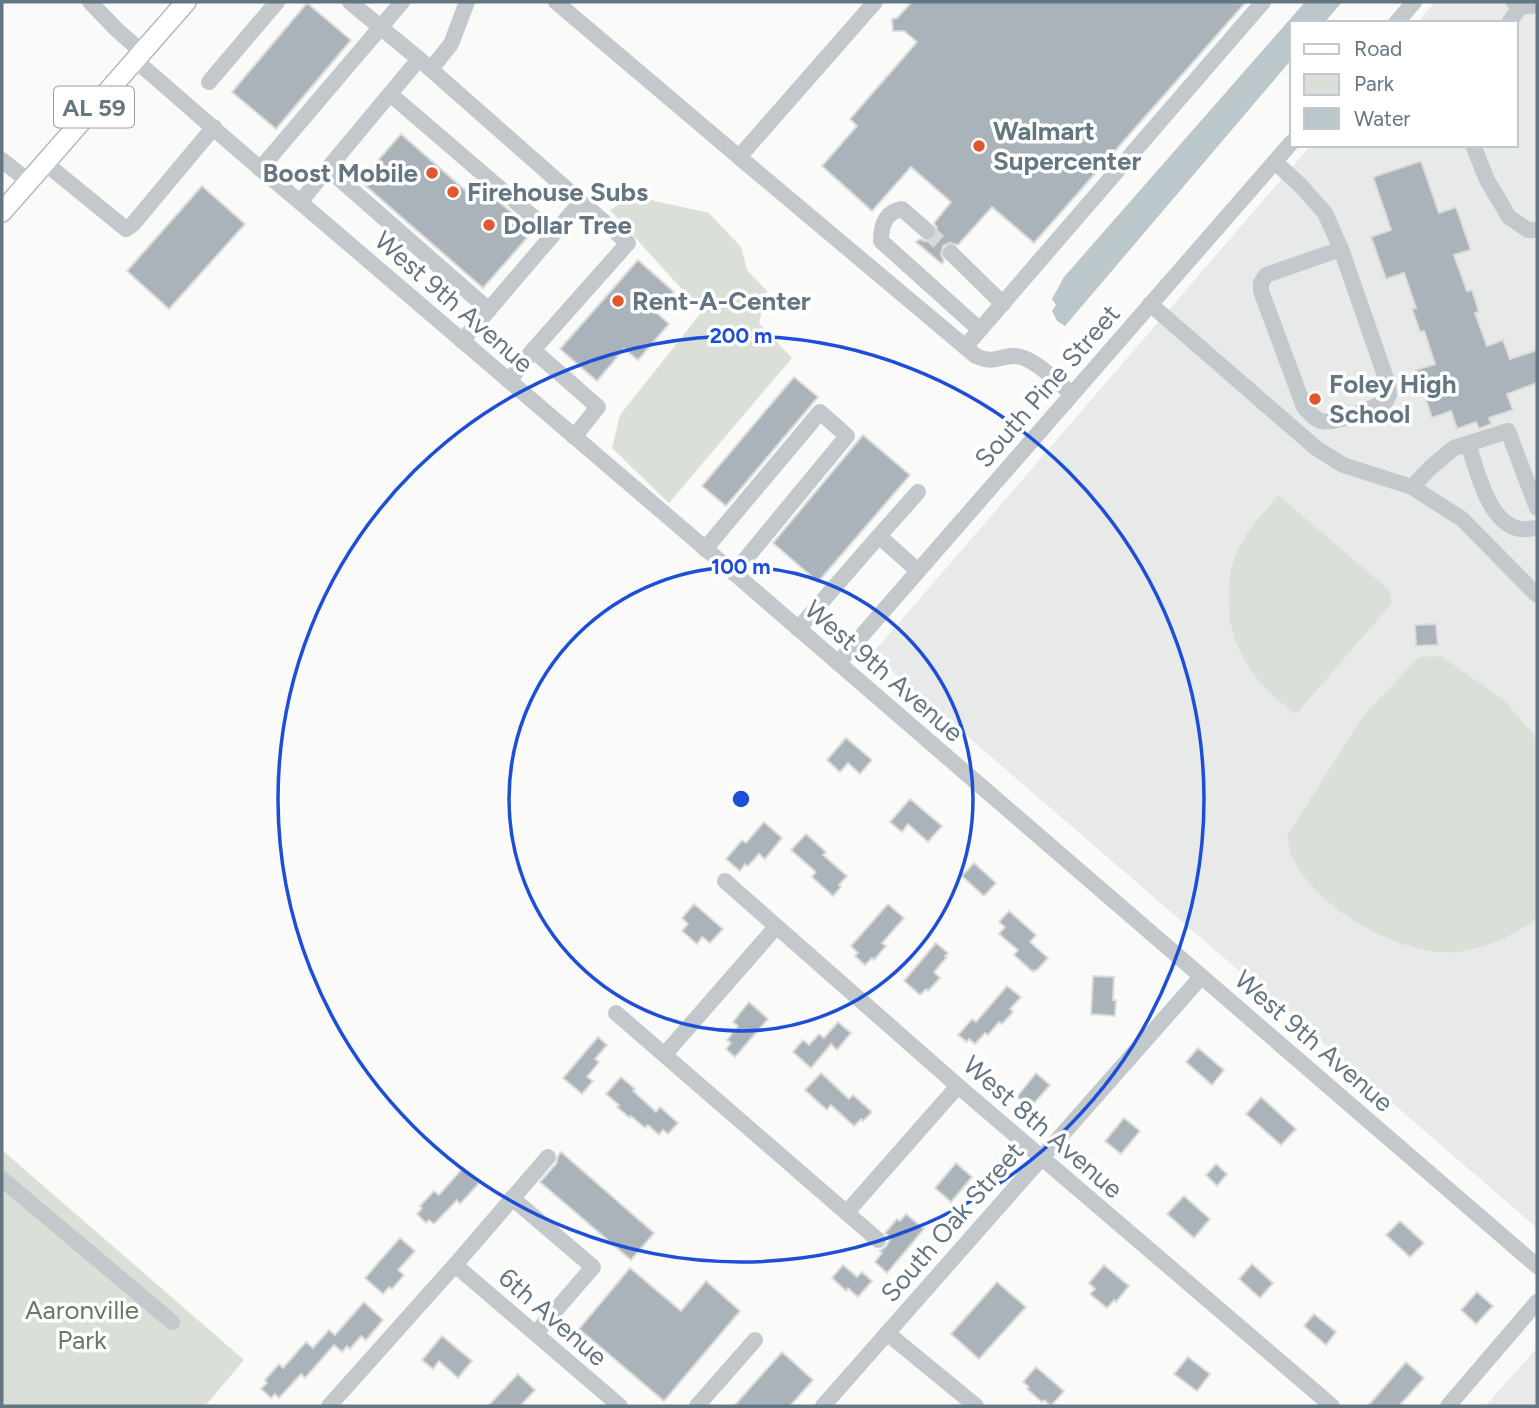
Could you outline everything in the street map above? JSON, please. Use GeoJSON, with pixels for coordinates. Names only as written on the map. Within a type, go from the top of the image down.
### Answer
{"type":"FeatureCollection","features":[{"type":"Feature","properties":{"kind":"main road","name":"AL 59"},"geometry":{"type":"LineString","coordinates":[[2,212],[186,2]]}},
{"type":"Feature","properties":{"kind":"street","name":"West 9th Avenue"},"geometry":{"type":"LineString","coordinates":[[90,2],[139,56],[260,169],[734,573],[1537,1266]]}},
{"type":"Feature","properties":{"kind":"street"},"geometry":{"type":"LineString","coordinates":[[209,82],[276,2]]}},
{"type":"Feature","properties":{"kind":"street"},"geometry":{"type":"LineString","coordinates":[[350,2],[425,64],[628,243],[509,381]]}},
{"type":"Feature","properties":{"kind":"street"},"geometry":{"type":"LineString","coordinates":[[260,169],[402,2]]}},
{"type":"Feature","properties":{"kind":"street"},"geometry":{"type":"LineString","coordinates":[[300,202],[390,94],[451,44],[467,2]]}},
{"type":"Feature","properties":{"kind":"street"},"geometry":{"type":"LineString","coordinates":[[556,2],[976,356],[987,360],[1015,355],[1028,358],[1072,394]]}},
{"type":"Feature","properties":{"kind":"street"},"geometry":{"type":"LineString","coordinates":[[739,157],[876,2]]}},
{"type":"Feature","properties":{"kind":"street"},"geometry":{"type":"LineString","coordinates":[[965,347],[1263,2]]}},
{"type":"Feature","properties":{"kind":"street"},"geometry":{"type":"LineString","coordinates":[[1398,21],[1414,2]]}},
{"type":"Feature","properties":{"kind":"street"},"geometry":{"type":"LineString","coordinates":[[1510,21],[1517,4],[1537,5]]}},
{"type":"Feature","properties":{"kind":"street"},"geometry":{"type":"LineString","coordinates":[[390,94],[553,234]]}},
{"type":"Feature","properties":{"kind":"street"},"geometry":{"type":"LineString","coordinates":[[45,163],[126,229],[214,127]]}},
{"type":"Feature","properties":{"kind":"street","name":"South Pine Street"},"geometry":{"type":"LineString","coordinates":[[838,663],[1290,144]]}},
{"type":"Feature","properties":{"kind":"street"},"geometry":{"type":"LineString","coordinates":[[1474,147],[1486,180],[1508,217],[1528,230],[1537,230]]}},
{"type":"Feature","properties":{"kind":"street"},"geometry":{"type":"LineString","coordinates":[[2,160],[28,181]]}},
{"type":"Feature","properties":{"kind":"street"},"geometry":{"type":"LineString","coordinates":[[1275,162],[1325,213],[1341,249],[1388,384],[1389,395],[1385,402],[1335,421],[1323,422],[1304,407],[1261,291],[1261,282],[1266,275],[1341,249]]}},
{"type":"Feature","properties":{"kind":"street"},"geometry":{"type":"LineString","coordinates":[[328,169],[489,310]]}},
{"type":"Feature","properties":{"kind":"street"},"geometry":{"type":"LineString","coordinates":[[462,341],[581,202]]}},
{"type":"Feature","properties":{"kind":"street"},"geometry":{"type":"LineString","coordinates":[[927,231],[902,209],[893,211],[886,218],[881,229],[881,241],[980,330]]}},
{"type":"Feature","properties":{"kind":"street"},"geometry":{"type":"LineString","coordinates":[[951,253],[1003,304]]}},
{"type":"Feature","properties":{"kind":"street"},"geometry":{"type":"LineString","coordinates":[[1150,304],[1317,448],[1343,465],[1412,487],[1462,519],[1537,595]]}},
{"type":"Feature","properties":{"kind":"street"},"geometry":{"type":"LineString","coordinates":[[533,350],[598,407],[574,437]]}},
{"type":"Feature","properties":{"kind":"street"},"geometry":{"type":"LineString","coordinates":[[705,549],[820,412],[846,436],[734,573]]}},
{"type":"Feature","properties":{"kind":"street"},"geometry":{"type":"LineString","coordinates":[[1412,487],[1454,448],[1508,431],[1537,508]]}},
{"type":"Feature","properties":{"kind":"street"},"geometry":{"type":"LineString","coordinates":[[1468,444],[1490,505],[1504,523],[1520,529],[1537,528]]}},
{"type":"Feature","properties":{"kind":"street"},"geometry":{"type":"LineString","coordinates":[[798,629],[918,492]]}},
{"type":"Feature","properties":{"kind":"street"},"geometry":{"type":"LineString","coordinates":[[879,537],[918,571]]}},
{"type":"Feature","properties":{"kind":"street","name":"West 8th Avenue"},"geometry":{"type":"LineString","coordinates":[[725,881],[958,1086],[1332,1406]]}},
{"type":"Feature","properties":{"kind":"street"},"geometry":{"type":"LineString","coordinates":[[665,1054],[776,927]]}},
{"type":"Feature","properties":{"kind":"street","name":"South Oak Street"},"geometry":{"type":"LineString","coordinates":[[823,1406],[1201,976]]}},
{"type":"Feature","properties":{"kind":"street"},"geometry":{"type":"LineString","coordinates":[[616,1013],[878,1240]]}},
{"type":"Feature","properties":{"kind":"street"},"geometry":{"type":"LineString","coordinates":[[847,1212],[958,1086]]}},
{"type":"Feature","properties":{"kind":"street"},"geometry":{"type":"LineString","coordinates":[[329,1406],[548,1157]]}},
{"type":"Feature","properties":{"kind":"street"},"geometry":{"type":"LineString","coordinates":[[2,1179],[172,1322]]}},
{"type":"Feature","properties":{"kind":"street"},"geometry":{"type":"LineString","coordinates":[[512,1198],[593,1267],[536,1333]]}},
{"type":"Feature","properties":{"kind":"street","name":"6th Avenue"},"geometry":{"type":"LineString","coordinates":[[455,1265],[620,1406]]}},
{"type":"Feature","properties":{"kind":"street"},"geometry":{"type":"LineString","coordinates":[[1448,1406],[1537,1302]]}},
{"type":"Feature","properties":{"kind":"street"},"geometry":{"type":"LineString","coordinates":[[887,1333],[976,1406]]}},
{"type":"Feature","properties":{"kind":"street"},"geometry":{"type":"LineString","coordinates":[[697,1406],[755,1340]]}},
{"type":"Feature","properties":{"kind":"shaded area","name":"Foley High School"},"geometry":{"type":"Polygon","coordinates":[[[1435,2],[1537,2],[1537,1228],[872,654],[1309,147],[1518,147],[1518,21],[1419,21],[1435,2]]]}},
{"type":"Feature","properties":{"kind":"shaded area"},"geometry":{"type":"Polygon","coordinates":[[[1537,1348],[1537,1406],[1485,1406],[1537,1348]]]}},
{"type":"Feature","properties":{"kind":"green space"},"geometry":{"type":"Polygon","coordinates":[[[633,196],[709,213],[741,247],[747,270],[767,291],[759,323],[792,358],[669,503],[612,448],[620,415],[704,309],[679,286],[610,210],[633,196]]]}},
{"type":"Feature","properties":{"kind":"green space"},"geometry":{"type":"Polygon","coordinates":[[[1278,495],[1389,590],[1392,603],[1296,714],[1267,690],[1246,662],[1232,630],[1229,612],[1230,580],[1235,557],[1248,532],[1278,495]]]}},
{"type":"Feature","properties":{"kind":"green space"},"geometry":{"type":"Polygon","coordinates":[[[1441,656],[1505,701],[1537,739],[1537,918],[1500,940],[1458,952],[1436,952],[1412,947],[1363,926],[1340,911],[1303,876],[1291,855],[1287,836],[1363,716],[1419,657],[1441,656]]]}},
{"type":"Feature","properties":{"kind":"green space","name":"Aaronville Park"},"geometry":{"type":"Polygon","coordinates":[[[2,1150],[244,1360],[205,1406],[2,1406],[2,1150]]]}},
{"type":"Feature","properties":{"kind":"water"},"geometry":{"type":"Polygon","coordinates":[[[1305,2],[1342,2],[1326,21],[1290,21],[1290,61],[1065,326],[1057,321],[1052,311],[1056,305],[1052,299],[1064,277],[1305,2]]]}},
{"type":"Feature","properties":{"kind":"building","name":"Walmart Supercenter"},"geometry":{"type":"Polygon","coordinates":[[[912,2],[1246,2],[1034,243],[992,207],[958,245],[949,243],[943,246],[942,264],[916,242],[920,239],[930,241],[935,237],[937,228],[934,223],[951,202],[911,167],[872,211],[822,166],[857,126],[850,119],[917,42],[904,31],[893,31],[892,19],[897,18],[912,2]]]}},
{"type":"Feature","properties":{"kind":"building"},"geometry":{"type":"Polygon","coordinates":[[[307,3],[351,40],[276,129],[232,92],[307,3]]]}},
{"type":"Feature","properties":{"kind":"building"},"geometry":{"type":"Polygon","coordinates":[[[401,134],[465,190],[474,180],[533,231],[483,288],[360,181],[401,134]]]}},
{"type":"Feature","properties":{"kind":"building"},"geometry":{"type":"Polygon","coordinates":[[[1421,161],[1439,213],[1456,207],[1471,250],[1454,255],[1467,291],[1472,290],[1479,312],[1475,313],[1487,346],[1503,340],[1510,359],[1537,350],[1537,383],[1507,394],[1513,410],[1489,418],[1491,424],[1479,429],[1476,422],[1457,429],[1451,411],[1432,418],[1416,370],[1435,364],[1424,331],[1420,332],[1412,309],[1416,308],[1404,273],[1386,279],[1371,237],[1391,230],[1373,177],[1421,161]]]}},
{"type":"Feature","properties":{"kind":"building"},"geometry":{"type":"Polygon","coordinates":[[[202,186],[245,224],[169,309],[127,271],[202,186]]]}},
{"type":"Feature","properties":{"kind":"building"},"geometry":{"type":"Polygon","coordinates":[[[638,260],[674,292],[656,312],[669,324],[638,360],[624,349],[597,381],[560,349],[638,260]]]}},
{"type":"Feature","properties":{"kind":"building"},"geometry":{"type":"Polygon","coordinates":[[[794,377],[818,397],[726,506],[702,486],[794,377]]]}},
{"type":"Feature","properties":{"kind":"building"},"geometry":{"type":"Polygon","coordinates":[[[863,435],[910,475],[818,582],[773,543],[863,435]]]}},
{"type":"Feature","properties":{"kind":"building"},"geometry":{"type":"Polygon","coordinates":[[[1436,624],[1438,645],[1416,646],[1415,625],[1436,624]]]}},
{"type":"Feature","properties":{"kind":"building"},"geometry":{"type":"Polygon","coordinates":[[[846,738],[872,760],[860,774],[848,763],[840,772],[827,760],[846,738]]]}},
{"type":"Feature","properties":{"kind":"building"},"geometry":{"type":"Polygon","coordinates":[[[910,799],[942,826],[928,842],[908,824],[902,832],[890,822],[910,799]]]}},
{"type":"Feature","properties":{"kind":"building"},"geometry":{"type":"Polygon","coordinates":[[[764,822],[782,838],[765,859],[759,854],[740,871],[726,859],[742,840],[746,843],[764,822]]]}},
{"type":"Feature","properties":{"kind":"building"},"geometry":{"type":"Polygon","coordinates":[[[806,834],[826,852],[823,855],[847,876],[833,896],[812,877],[816,872],[791,850],[806,834]]]}},
{"type":"Feature","properties":{"kind":"building"},"geometry":{"type":"Polygon","coordinates":[[[974,863],[996,883],[984,896],[962,876],[974,863]]]}},
{"type":"Feature","properties":{"kind":"building"},"geometry":{"type":"Polygon","coordinates":[[[694,904],[723,929],[710,943],[702,937],[697,944],[682,931],[688,924],[682,918],[694,904]]]}},
{"type":"Feature","properties":{"kind":"building"},"geometry":{"type":"Polygon","coordinates":[[[888,904],[904,918],[882,943],[886,946],[874,960],[872,958],[865,965],[855,956],[858,953],[851,946],[888,904]]]}},
{"type":"Feature","properties":{"kind":"building"},"geometry":{"type":"Polygon","coordinates":[[[1009,911],[1036,935],[1030,942],[1048,958],[1036,971],[1033,972],[1014,955],[1018,950],[999,934],[1005,927],[999,922],[1009,911]]]}},
{"type":"Feature","properties":{"kind":"building"},"geometry":{"type":"Polygon","coordinates":[[[936,943],[948,953],[945,956],[947,957],[934,972],[940,978],[928,991],[926,989],[920,995],[904,981],[936,943]]]}},
{"type":"Feature","properties":{"kind":"building"},"geometry":{"type":"Polygon","coordinates":[[[1093,976],[1114,977],[1115,1016],[1091,1014],[1093,976]]]}},
{"type":"Feature","properties":{"kind":"building"},"geometry":{"type":"Polygon","coordinates":[[[1007,986],[1021,997],[1002,1024],[999,1022],[988,1035],[985,1033],[975,1044],[958,1035],[972,1019],[976,1022],[1007,986]]]}},
{"type":"Feature","properties":{"kind":"building"},"geometry":{"type":"Polygon","coordinates":[[[749,1002],[768,1019],[735,1057],[726,1049],[731,1043],[727,1040],[738,1026],[733,1022],[749,1002]]]}},
{"type":"Feature","properties":{"kind":"building"},"geometry":{"type":"Polygon","coordinates":[[[838,1022],[851,1033],[837,1050],[831,1044],[811,1068],[793,1052],[803,1040],[809,1045],[819,1034],[824,1038],[838,1022]]]}},
{"type":"Feature","properties":{"kind":"building"},"geometry":{"type":"Polygon","coordinates":[[[598,1037],[607,1045],[595,1059],[599,1062],[587,1077],[593,1081],[582,1094],[563,1078],[598,1037]]]}},
{"type":"Feature","properties":{"kind":"building"},"geometry":{"type":"Polygon","coordinates":[[[1198,1048],[1224,1070],[1212,1085],[1186,1062],[1198,1048]]]}},
{"type":"Feature","properties":{"kind":"building"},"geometry":{"type":"Polygon","coordinates":[[[821,1073],[849,1099],[853,1095],[872,1112],[854,1126],[831,1105],[827,1110],[805,1090],[821,1073]]]}},
{"type":"Feature","properties":{"kind":"building"},"geometry":{"type":"Polygon","coordinates":[[[1036,1073],[1050,1085],[1030,1108],[1017,1097],[1036,1073]]]}},
{"type":"Feature","properties":{"kind":"building"},"geometry":{"type":"Polygon","coordinates":[[[621,1077],[656,1112],[660,1107],[678,1123],[668,1134],[663,1130],[659,1135],[648,1125],[645,1128],[617,1107],[619,1105],[606,1094],[621,1077]]]}},
{"type":"Feature","properties":{"kind":"building"},"geometry":{"type":"Polygon","coordinates":[[[1261,1097],[1296,1129],[1281,1145],[1246,1114],[1261,1097]]]}},
{"type":"Feature","properties":{"kind":"building"},"geometry":{"type":"Polygon","coordinates":[[[1124,1118],[1140,1131],[1121,1154],[1105,1141],[1124,1118]]]}},
{"type":"Feature","properties":{"kind":"building"},"geometry":{"type":"Polygon","coordinates":[[[561,1152],[654,1233],[631,1260],[540,1182],[556,1164],[561,1152]]]}},
{"type":"Feature","properties":{"kind":"building"},"geometry":{"type":"Polygon","coordinates":[[[956,1163],[972,1177],[951,1202],[935,1188],[956,1163]]]}},
{"type":"Feature","properties":{"kind":"building"},"geometry":{"type":"Polygon","coordinates":[[[1216,1164],[1227,1174],[1217,1186],[1206,1175],[1216,1164]]]}},
{"type":"Feature","properties":{"kind":"building"},"geometry":{"type":"Polygon","coordinates":[[[463,1168],[479,1183],[460,1204],[457,1200],[434,1224],[429,1220],[426,1223],[417,1214],[422,1208],[420,1206],[434,1191],[439,1195],[463,1168]]]}},
{"type":"Feature","properties":{"kind":"building"},"geometry":{"type":"Polygon","coordinates":[[[1184,1196],[1210,1219],[1194,1238],[1167,1214],[1184,1196]]]}},
{"type":"Feature","properties":{"kind":"building"},"geometry":{"type":"Polygon","coordinates":[[[906,1214],[924,1229],[887,1273],[875,1262],[891,1238],[885,1233],[897,1219],[900,1221],[906,1214]]]}},
{"type":"Feature","properties":{"kind":"building"},"geometry":{"type":"Polygon","coordinates":[[[1400,1221],[1424,1243],[1410,1257],[1386,1235],[1400,1221]]]}},
{"type":"Feature","properties":{"kind":"building"},"geometry":{"type":"Polygon","coordinates":[[[400,1238],[415,1251],[398,1270],[404,1275],[392,1289],[389,1287],[383,1294],[365,1278],[400,1238]]]}},
{"type":"Feature","properties":{"kind":"building"},"geometry":{"type":"Polygon","coordinates":[[[1252,1264],[1273,1283],[1260,1298],[1239,1279],[1252,1264]]]}},
{"type":"Feature","properties":{"kind":"building"},"geometry":{"type":"Polygon","coordinates":[[[843,1265],[857,1277],[862,1272],[872,1281],[858,1297],[848,1288],[846,1291],[832,1278],[843,1265]]]}},
{"type":"Feature","properties":{"kind":"building"},"geometry":{"type":"Polygon","coordinates":[[[1104,1265],[1129,1286],[1116,1302],[1114,1300],[1107,1308],[1090,1294],[1095,1289],[1089,1283],[1104,1265]]]}},
{"type":"Feature","properties":{"kind":"building"},"geometry":{"type":"Polygon","coordinates":[[[630,1268],[681,1311],[706,1281],[740,1311],[664,1401],[579,1329],[630,1268]]]}},
{"type":"Feature","properties":{"kind":"building"},"geometry":{"type":"Polygon","coordinates":[[[997,1282],[1026,1307],[979,1359],[951,1334],[997,1282]]]}},
{"type":"Feature","properties":{"kind":"building"},"geometry":{"type":"Polygon","coordinates":[[[1477,1292],[1493,1306],[1476,1324],[1461,1310],[1477,1292]]]}},
{"type":"Feature","properties":{"kind":"building"},"geometry":{"type":"Polygon","coordinates":[[[364,1302],[383,1320],[366,1340],[361,1336],[350,1349],[347,1346],[342,1352],[334,1345],[305,1378],[301,1374],[279,1398],[275,1394],[271,1398],[261,1389],[279,1364],[283,1368],[306,1342],[313,1348],[329,1330],[335,1335],[364,1302]]]}},
{"type":"Feature","properties":{"kind":"building"},"geometry":{"type":"Polygon","coordinates":[[[1314,1314],[1336,1332],[1326,1345],[1304,1326],[1314,1314]]]}},
{"type":"Feature","properties":{"kind":"building"},"geometry":{"type":"Polygon","coordinates":[[[442,1336],[472,1361],[458,1378],[439,1361],[433,1369],[422,1360],[442,1336]]]}},
{"type":"Feature","properties":{"kind":"building"},"geometry":{"type":"Polygon","coordinates":[[[782,1352],[813,1380],[790,1406],[734,1406],[782,1352]]]}},
{"type":"Feature","properties":{"kind":"building"},"geometry":{"type":"Polygon","coordinates":[[[1188,1357],[1210,1374],[1197,1391],[1174,1374],[1188,1357]]]}},
{"type":"Feature","properties":{"kind":"building"},"geometry":{"type":"Polygon","coordinates":[[[1406,1362],[1424,1378],[1399,1406],[1368,1406],[1406,1362]]]}},
{"type":"Feature","properties":{"kind":"building"},"geometry":{"type":"Polygon","coordinates":[[[1036,1367],[1064,1391],[1051,1406],[1044,1400],[1042,1402],[1023,1382],[1036,1367]]]}},
{"type":"Feature","properties":{"kind":"building"},"geometry":{"type":"Polygon","coordinates":[[[518,1374],[535,1390],[520,1406],[488,1406],[518,1374]]]}},
{"type":"Feature","properties":{"kind":"tunnel"},"geometry":{"type":"LineString","coordinates":[[927,231],[951,253]]}},
{"type":"Feature","properties":{"kind":"place","name":"Walmart Supercenter"},"geometry":{"type":"Point","coordinates":[979,146]}},
{"type":"Feature","properties":{"kind":"place","name":"Boost Mobile"},"geometry":{"type":"Point","coordinates":[432,173]}},
{"type":"Feature","properties":{"kind":"place","name":"Firehouse Subs"},"geometry":{"type":"Point","coordinates":[453,192]}},
{"type":"Feature","properties":{"kind":"place","name":"Dollar Tree"},"geometry":{"type":"Point","coordinates":[489,225]}},
{"type":"Feature","properties":{"kind":"place","name":"Rent-A-Center"},"geometry":{"type":"Point","coordinates":[618,301]}},
{"type":"Feature","properties":{"kind":"place","name":"Foley High School"},"geometry":{"type":"Point","coordinates":[1315,399]}}]}
